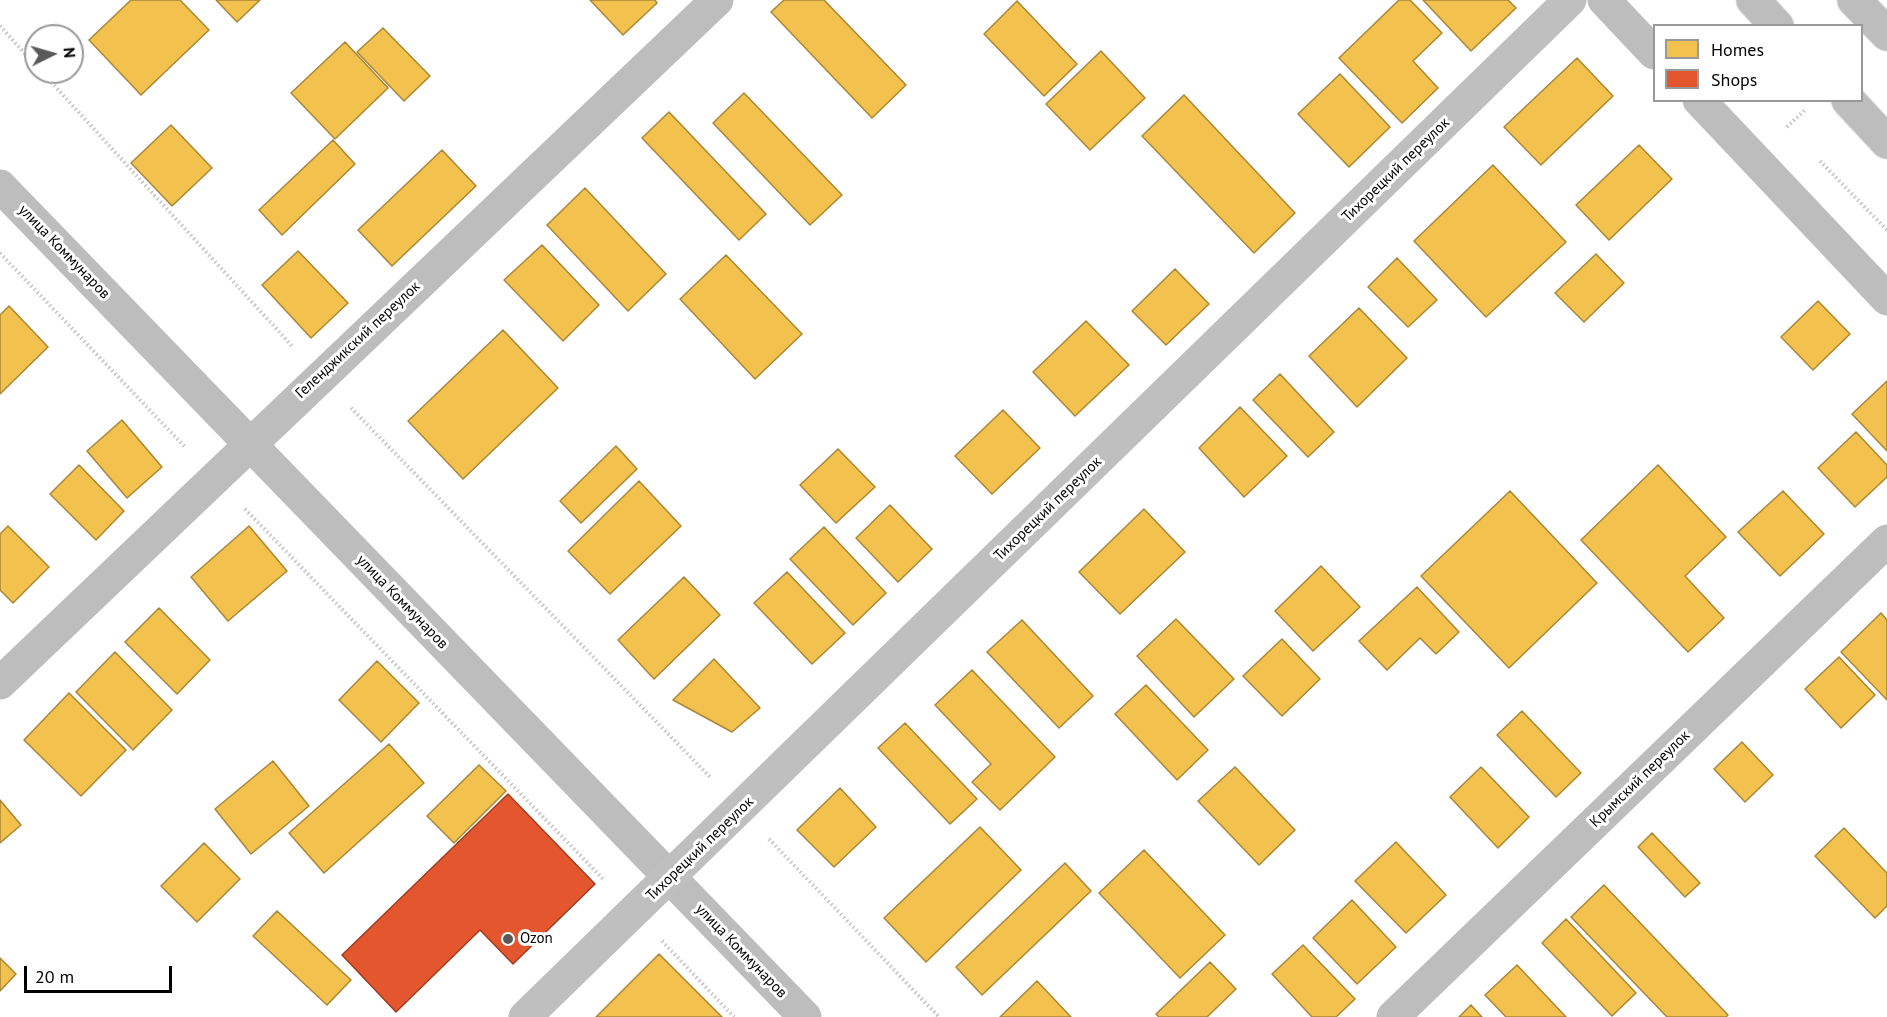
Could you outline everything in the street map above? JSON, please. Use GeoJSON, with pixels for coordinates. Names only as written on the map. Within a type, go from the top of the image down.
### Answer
{"type":"FeatureCollection","features":[{"type":"Feature","properties":{"kind":"street","name":"Геленджикский переулок"},"geometry":{"type":"LineString","coordinates":[[0,683],[717,0]]}},
{"type":"Feature","properties":{"kind":"street","name":"Тихорецкий переулок"},"geometry":{"type":"LineString","coordinates":[[525,1017],[1570,0]]}},
{"type":"Feature","properties":{"kind":"street"},"geometry":{"type":"LineString","coordinates":[[1604,0],[1653,52]]}},
{"type":"Feature","properties":{"kind":"street"},"geometry":{"type":"LineString","coordinates":[[1753,0],[1775,24]]}},
{"type":"Feature","properties":{"kind":"street"},"geometry":{"type":"LineString","coordinates":[[1854,0],[1887,34]]}},
{"type":"Feature","properties":{"kind":"street"},"geometry":{"type":"LineString","coordinates":[[1701,102],[1887,299]]}},
{"type":"Feature","properties":{"kind":"street"},"geometry":{"type":"LineString","coordinates":[[1850,102],[1887,142]]}},
{"type":"Feature","properties":{"kind":"street","name":"улица Коммунаров"},"geometry":{"type":"LineString","coordinates":[[0,186],[806,1017]]}},
{"type":"Feature","properties":{"kind":"street","name":"Крымский переулок"},"geometry":{"type":"LineString","coordinates":[[1393,1017],[1887,541]]}},
{"type":"Feature","properties":{"kind":"path"},"geometry":{"type":"LineString","coordinates":[[0,26],[24,53]]}},
{"type":"Feature","properties":{"kind":"path"},"geometry":{"type":"LineString","coordinates":[[53,84],[320,376],[741,809],[939,1017]]}},
{"type":"Feature","properties":{"kind":"path"},"geometry":{"type":"LineString","coordinates":[[1787,127],[1808,107]]}},
{"type":"Feature","properties":{"kind":"path"},"geometry":{"type":"LineString","coordinates":[[1781,120],[1796,136]]}},
{"type":"Feature","properties":{"kind":"path"},"geometry":{"type":"LineString","coordinates":[[1812,153],[1887,230]]}},
{"type":"Feature","properties":{"kind":"path"},"geometry":{"type":"LineString","coordinates":[[0,253],[734,1017]]}},
{"type":"Feature","properties":{"kind":"building: Homes"},"geometry":{"type":"Polygon","coordinates":[[[131,0],[180,0],[209,30],[141,95],[89,40],[131,0]]]}},
{"type":"Feature","properties":{"kind":"building: Homes"},"geometry":{"type":"Polygon","coordinates":[[[216,0],[260,0],[237,22],[216,0]]]}},
{"type":"Feature","properties":{"kind":"building: Homes"},"geometry":{"type":"Polygon","coordinates":[[[590,0],[655,0],[657,3],[623,35],[590,0]]]}},
{"type":"Feature","properties":{"kind":"building: Homes"},"geometry":{"type":"Polygon","coordinates":[[[784,0],[824,0],[906,85],[872,118],[771,12],[784,0]]]}},
{"type":"Feature","properties":{"kind":"building: Homes"},"geometry":{"type":"Polygon","coordinates":[[[1399,0],[1410,0],[1442,33],[1413,61],[1438,88],[1402,123],[1339,58],[1399,0]]]}},
{"type":"Feature","properties":{"kind":"building: Homes"},"geometry":{"type":"Polygon","coordinates":[[[1423,0],[1508,0],[1516,8],[1471,51],[1423,0]]]}},
{"type":"Feature","properties":{"kind":"building: Homes"},"geometry":{"type":"Polygon","coordinates":[[[1017,1],[1077,64],[1044,96],[984,34],[1017,1]]]}},
{"type":"Feature","properties":{"kind":"building: Homes"},"geometry":{"type":"Polygon","coordinates":[[[383,28],[430,76],[404,101],[357,52],[383,28]]]}},
{"type":"Feature","properties":{"kind":"building: Homes"},"geometry":{"type":"Polygon","coordinates":[[[345,42],[388,88],[335,139],[291,93],[345,42]]]}},
{"type":"Feature","properties":{"kind":"building: Homes"},"geometry":{"type":"Polygon","coordinates":[[[1101,51],[1145,98],[1090,150],[1046,104],[1101,51]]]}},
{"type":"Feature","properties":{"kind":"building: Homes"},"geometry":{"type":"Polygon","coordinates":[[[1577,58],[1613,96],[1541,165],[1504,127],[1577,58]]]}},
{"type":"Feature","properties":{"kind":"building: Homes"},"geometry":{"type":"Polygon","coordinates":[[[1340,74],[1390,127],[1349,167],[1298,114],[1340,74]]]}},
{"type":"Feature","properties":{"kind":"building: Homes"},"geometry":{"type":"Polygon","coordinates":[[[744,93],[842,195],[810,225],[713,123],[744,93]]]}},
{"type":"Feature","properties":{"kind":"building: Homes"},"geometry":{"type":"Polygon","coordinates":[[[1184,95],[1295,213],[1254,253],[1142,136],[1184,95]]]}},
{"type":"Feature","properties":{"kind":"building: Homes"},"geometry":{"type":"Polygon","coordinates":[[[669,112],[766,214],[739,240],[642,138],[669,112]]]}},
{"type":"Feature","properties":{"kind":"building: Homes"},"geometry":{"type":"Polygon","coordinates":[[[171,125],[212,168],[172,206],[131,163],[171,125]]]}},
{"type":"Feature","properties":{"kind":"building: Homes"},"geometry":{"type":"Polygon","coordinates":[[[333,140],[355,164],[282,235],[259,210],[333,140]]]}},
{"type":"Feature","properties":{"kind":"building: Homes"},"geometry":{"type":"Polygon","coordinates":[[[1639,145],[1672,179],[1609,240],[1576,205],[1639,145]]]}},
{"type":"Feature","properties":{"kind":"building: Homes"},"geometry":{"type":"Polygon","coordinates":[[[442,150],[476,186],[392,266],[358,230],[442,150]]]}},
{"type":"Feature","properties":{"kind":"building: Homes"},"geometry":{"type":"Polygon","coordinates":[[[1493,165],[1566,242],[1486,317],[1414,241],[1493,165]]]}},
{"type":"Feature","properties":{"kind":"building: Homes"},"geometry":{"type":"Polygon","coordinates":[[[585,188],[666,274],[628,311],[547,225],[585,188]]]}},
{"type":"Feature","properties":{"kind":"building: Homes"},"geometry":{"type":"Polygon","coordinates":[[[542,245],[599,305],[563,341],[504,280],[542,245]]]}},
{"type":"Feature","properties":{"kind":"building: Homes"},"geometry":{"type":"Polygon","coordinates":[[[298,251],[348,303],[311,338],[262,285],[298,251]]]}},
{"type":"Feature","properties":{"kind":"building: Homes"},"geometry":{"type":"Polygon","coordinates":[[[1596,254],[1624,283],[1584,322],[1555,293],[1596,254]]]}},
{"type":"Feature","properties":{"kind":"building: Homes"},"geometry":{"type":"Polygon","coordinates":[[[726,255],[802,334],[755,379],[680,299],[726,255]]]}},
{"type":"Feature","properties":{"kind":"building: Homes"},"geometry":{"type":"Polygon","coordinates":[[[1397,258],[1437,300],[1408,327],[1368,287],[1397,258]]]}},
{"type":"Feature","properties":{"kind":"building: Homes"},"geometry":{"type":"Polygon","coordinates":[[[1175,269],[1209,304],[1166,345],[1132,311],[1175,269]]]}},
{"type":"Feature","properties":{"kind":"building: Homes"},"geometry":{"type":"Polygon","coordinates":[[[1818,301],[1850,334],[1813,370],[1781,337],[1818,301]]]}},
{"type":"Feature","properties":{"kind":"building: Homes"},"geometry":{"type":"Polygon","coordinates":[[[9,306],[48,347],[0,394],[0,315],[9,306]]]}},
{"type":"Feature","properties":{"kind":"building: Homes"},"geometry":{"type":"Polygon","coordinates":[[[1359,308],[1407,358],[1357,407],[1309,356],[1359,308]]]}},
{"type":"Feature","properties":{"kind":"building: Homes"},"geometry":{"type":"Polygon","coordinates":[[[1086,321],[1129,365],[1075,416],[1033,372],[1086,321]]]}},
{"type":"Feature","properties":{"kind":"building: Homes"},"geometry":{"type":"Polygon","coordinates":[[[503,330],[558,388],[463,479],[408,421],[503,330]]]}},
{"type":"Feature","properties":{"kind":"building: Homes"},"geometry":{"type":"Polygon","coordinates":[[[1280,374],[1334,432],[1308,457],[1253,400],[1280,374]]]}},
{"type":"Feature","properties":{"kind":"building: Homes"},"geometry":{"type":"Polygon","coordinates":[[[1887,381],[1887,451],[1852,414],[1887,381]]]}},
{"type":"Feature","properties":{"kind":"building: Homes"},"geometry":{"type":"Polygon","coordinates":[[[1240,407],[1287,456],[1244,497],[1199,448],[1240,407]]]}},
{"type":"Feature","properties":{"kind":"building: Homes"},"geometry":{"type":"Polygon","coordinates":[[[1003,410],[1040,448],[992,494],[955,456],[1003,410]]]}},
{"type":"Feature","properties":{"kind":"building: Homes"},"geometry":{"type":"Polygon","coordinates":[[[122,420],[162,467],[127,498],[87,451],[122,420]]]}},
{"type":"Feature","properties":{"kind":"building: Homes"},"geometry":{"type":"Polygon","coordinates":[[[1856,432],[1887,465],[1887,477],[1855,507],[1818,468],[1856,432]]]}},
{"type":"Feature","properties":{"kind":"building: Homes"},"geometry":{"type":"Polygon","coordinates":[[[616,446],[637,469],[581,523],[560,501],[616,446]]]}},
{"type":"Feature","properties":{"kind":"building: Homes"},"geometry":{"type":"Polygon","coordinates":[[[838,449],[875,487],[836,523],[800,485],[838,449]]]}},
{"type":"Feature","properties":{"kind":"building: Homes"},"geometry":{"type":"Polygon","coordinates":[[[79,465],[124,511],[96,540],[50,494],[79,465]]]}},
{"type":"Feature","properties":{"kind":"building: Homes"},"geometry":{"type":"Polygon","coordinates":[[[1658,465],[1726,537],[1685,576],[1724,618],[1688,652],[1581,540],[1658,465]]]}},
{"type":"Feature","properties":{"kind":"building: Homes"},"geometry":{"type":"Polygon","coordinates":[[[639,481],[681,526],[610,594],[568,551],[639,481]]]}},
{"type":"Feature","properties":{"kind":"building: Homes"},"geometry":{"type":"Polygon","coordinates":[[[1510,491],[1597,583],[1509,668],[1421,576],[1510,491]]]}},
{"type":"Feature","properties":{"kind":"building: Homes"},"geometry":{"type":"Polygon","coordinates":[[[1783,491],[1824,534],[1780,576],[1738,532],[1783,491]]]}},
{"type":"Feature","properties":{"kind":"building: Homes"},"geometry":{"type":"Polygon","coordinates":[[[890,505],[932,549],[898,582],[856,538],[890,505]]]}},
{"type":"Feature","properties":{"kind":"building: Homes"},"geometry":{"type":"Polygon","coordinates":[[[1144,509],[1185,552],[1120,614],[1079,572],[1144,509]]]}},
{"type":"Feature","properties":{"kind":"building: Homes"},"geometry":{"type":"Polygon","coordinates":[[[8,526],[49,567],[13,603],[0,590],[0,534],[8,526]]]}},
{"type":"Feature","properties":{"kind":"building: Homes"},"geometry":{"type":"Polygon","coordinates":[[[249,526],[287,571],[228,621],[191,577],[249,526]]]}},
{"type":"Feature","properties":{"kind":"building: Homes"},"geometry":{"type":"Polygon","coordinates":[[[824,527],[886,593],[853,625],[790,559],[824,527]]]}},
{"type":"Feature","properties":{"kind":"building: Homes"},"geometry":{"type":"Polygon","coordinates":[[[1321,566],[1360,607],[1313,651],[1275,611],[1321,566]]]}},
{"type":"Feature","properties":{"kind":"building: Homes"},"geometry":{"type":"Polygon","coordinates":[[[787,572],[845,633],[812,664],[754,603],[787,572]]]}},
{"type":"Feature","properties":{"kind":"building: Homes"},"geometry":{"type":"Polygon","coordinates":[[[684,577],[720,615],[654,679],[618,640],[684,577]]]}},
{"type":"Feature","properties":{"kind":"building: Homes"},"geometry":{"type":"Polygon","coordinates":[[[1417,587],[1459,632],[1436,654],[1420,638],[1387,670],[1359,641],[1417,587]]]}},
{"type":"Feature","properties":{"kind":"building: Homes"},"geometry":{"type":"Polygon","coordinates":[[[159,608],[210,660],[177,694],[125,642],[159,608]]]}},
{"type":"Feature","properties":{"kind":"building: Homes"},"geometry":{"type":"Polygon","coordinates":[[[1881,613],[1887,620],[1887,700],[1841,652],[1881,613]]]}},
{"type":"Feature","properties":{"kind":"building: Homes"},"geometry":{"type":"Polygon","coordinates":[[[1176,619],[1234,679],[1194,717],[1137,656],[1176,619]]]}},
{"type":"Feature","properties":{"kind":"building: Homes"},"geometry":{"type":"Polygon","coordinates":[[[1022,620],[1093,696],[1059,728],[987,652],[1022,620]]]}},
{"type":"Feature","properties":{"kind":"building: Homes"},"geometry":{"type":"Polygon","coordinates":[[[1282,639],[1320,679],[1282,716],[1243,676],[1282,639]]]}},
{"type":"Feature","properties":{"kind":"building: Homes"},"geometry":{"type":"Polygon","coordinates":[[[115,652],[172,710],[133,750],[76,692],[115,652]]]}},
{"type":"Feature","properties":{"kind":"building: Homes"},"geometry":{"type":"Polygon","coordinates":[[[1839,657],[1875,695],[1841,728],[1805,689],[1839,657]]]}},
{"type":"Feature","properties":{"kind":"building: Homes"},"geometry":{"type":"Polygon","coordinates":[[[714,659],[760,708],[732,732],[673,700],[714,659]]]}},
{"type":"Feature","properties":{"kind":"building: Homes"},"geometry":{"type":"Polygon","coordinates":[[[377,661],[419,703],[381,742],[339,700],[377,661]]]}},
{"type":"Feature","properties":{"kind":"building: Homes"},"geometry":{"type":"Polygon","coordinates":[[[972,670],[1055,757],[1000,810],[972,782],[991,764],[935,705],[972,670]]]}},
{"type":"Feature","properties":{"kind":"building: Homes"},"geometry":{"type":"Polygon","coordinates":[[[1146,685],[1208,750],[1177,780],[1115,714],[1146,685]]]}},
{"type":"Feature","properties":{"kind":"building: Homes"},"geometry":{"type":"Polygon","coordinates":[[[69,693],[126,750],[81,796],[24,740],[69,693]]]}},
{"type":"Feature","properties":{"kind":"building: Homes"},"geometry":{"type":"Polygon","coordinates":[[[1522,711],[1581,773],[1556,797],[1497,735],[1522,711]]]}},
{"type":"Feature","properties":{"kind":"building: Homes"},"geometry":{"type":"Polygon","coordinates":[[[905,723],[977,799],[950,824],[878,748],[905,723]]]}},
{"type":"Feature","properties":{"kind":"building: Homes"},"geometry":{"type":"Polygon","coordinates":[[[1742,742],[1773,775],[1745,802],[1714,769],[1742,742]]]}},
{"type":"Feature","properties":{"kind":"building: Homes"},"geometry":{"type":"Polygon","coordinates":[[[389,744],[424,783],[324,873],[289,833],[389,744]]]}},
{"type":"Feature","properties":{"kind":"building: Homes"},"geometry":{"type":"Polygon","coordinates":[[[273,761],[309,806],[251,854],[215,809],[273,761]]]}},
{"type":"Feature","properties":{"kind":"building: Homes"},"geometry":{"type":"Polygon","coordinates":[[[479,765],[506,791],[454,843],[427,816],[479,765]]]}},
{"type":"Feature","properties":{"kind":"building: Homes"},"geometry":{"type":"Polygon","coordinates":[[[1235,767],[1295,830],[1259,865],[1198,801],[1235,767]]]}},
{"type":"Feature","properties":{"kind":"building: Homes"},"geometry":{"type":"Polygon","coordinates":[[[1481,767],[1529,817],[1498,848],[1450,797],[1481,767]]]}},
{"type":"Feature","properties":{"kind":"building: Homes"},"geometry":{"type":"Polygon","coordinates":[[[840,788],[876,827],[834,867],[797,830],[840,788]]]}},
{"type":"Feature","properties":{"kind":"building: Homes"},"geometry":{"type":"Polygon","coordinates":[[[0,800],[21,825],[0,843],[0,800]]]}},
{"type":"Feature","properties":{"kind":"building: Homes"},"geometry":{"type":"Polygon","coordinates":[[[980,827],[1021,870],[926,962],[884,918],[980,827]]]}},
{"type":"Feature","properties":{"kind":"building: Homes"},"geometry":{"type":"Polygon","coordinates":[[[1844,828],[1887,873],[1887,906],[1875,918],[1815,856],[1844,828]]]}},
{"type":"Feature","properties":{"kind":"building: Homes"},"geometry":{"type":"Polygon","coordinates":[[[1652,833],[1700,883],[1685,897],[1638,847],[1652,833]]]}},
{"type":"Feature","properties":{"kind":"building: Homes"},"geometry":{"type":"Polygon","coordinates":[[[1396,842],[1446,895],[1406,933],[1355,881],[1396,842]]]}},
{"type":"Feature","properties":{"kind":"building: Homes"},"geometry":{"type":"Polygon","coordinates":[[[204,843],[240,879],[197,922],[161,886],[204,843]]]}},
{"type":"Feature","properties":{"kind":"building: Homes"},"geometry":{"type":"Polygon","coordinates":[[[1144,850],[1225,935],[1180,978],[1099,893],[1144,850]]]}},
{"type":"Feature","properties":{"kind":"building: Homes"},"geometry":{"type":"Polygon","coordinates":[[[1065,863],[1091,891],[982,995],[956,967],[1065,863]]]}},
{"type":"Feature","properties":{"kind":"building: Homes"},"geometry":{"type":"Polygon","coordinates":[[[1604,885],[1728,1015],[1726,1017],[1667,1017],[1571,917],[1604,885]]]}},
{"type":"Feature","properties":{"kind":"building: Homes"},"geometry":{"type":"Polygon","coordinates":[[[1352,900],[1396,947],[1357,984],[1313,938],[1352,900]]]}},
{"type":"Feature","properties":{"kind":"building: Homes"},"geometry":{"type":"Polygon","coordinates":[[[277,911],[351,980],[327,1005],[253,936],[277,911]]]}},
{"type":"Feature","properties":{"kind":"building: Homes"},"geometry":{"type":"Polygon","coordinates":[[[1566,919],[1636,993],[1612,1016],[1542,943],[1566,919]]]}},
{"type":"Feature","properties":{"kind":"building: Homes"},"geometry":{"type":"Polygon","coordinates":[[[1303,945],[1355,999],[1336,1017],[1312,1017],[1272,974],[1303,945]]]}},
{"type":"Feature","properties":{"kind":"building: Homes"},"geometry":{"type":"Polygon","coordinates":[[[659,954],[722,1017],[596,1017],[659,954]]]}},
{"type":"Feature","properties":{"kind":"building: Homes"},"geometry":{"type":"Polygon","coordinates":[[[0,958],[16,974],[0,991],[0,958]]]}},
{"type":"Feature","properties":{"kind":"building: Homes"},"geometry":{"type":"Polygon","coordinates":[[[1210,962],[1236,989],[1207,1017],[1159,1017],[1156,1014],[1210,962]]]}},
{"type":"Feature","properties":{"kind":"building: Homes"},"geometry":{"type":"Polygon","coordinates":[[[1517,965],[1566,1017],[1506,1017],[1485,995],[1517,965]]]}},
{"type":"Feature","properties":{"kind":"building: Homes"},"geometry":{"type":"Polygon","coordinates":[[[1037,981],[1071,1017],[1000,1017],[1037,981]]]}},
{"type":"Feature","properties":{"kind":"building: Homes"},"geometry":{"type":"Polygon","coordinates":[[[1471,1005],[1482,1017],[1459,1017],[1471,1005]]]}},
{"type":"Feature","properties":{"kind":"building: Shops"},"geometry":{"type":"Polygon","coordinates":[[[508,794],[595,884],[513,964],[480,930],[396,1012],[342,955],[508,794]]]}},
{"type":"Feature","properties":{"kind":"place","name":"Ozon"},"geometry":{"type":"Point","coordinates":[508,939]}}]}
